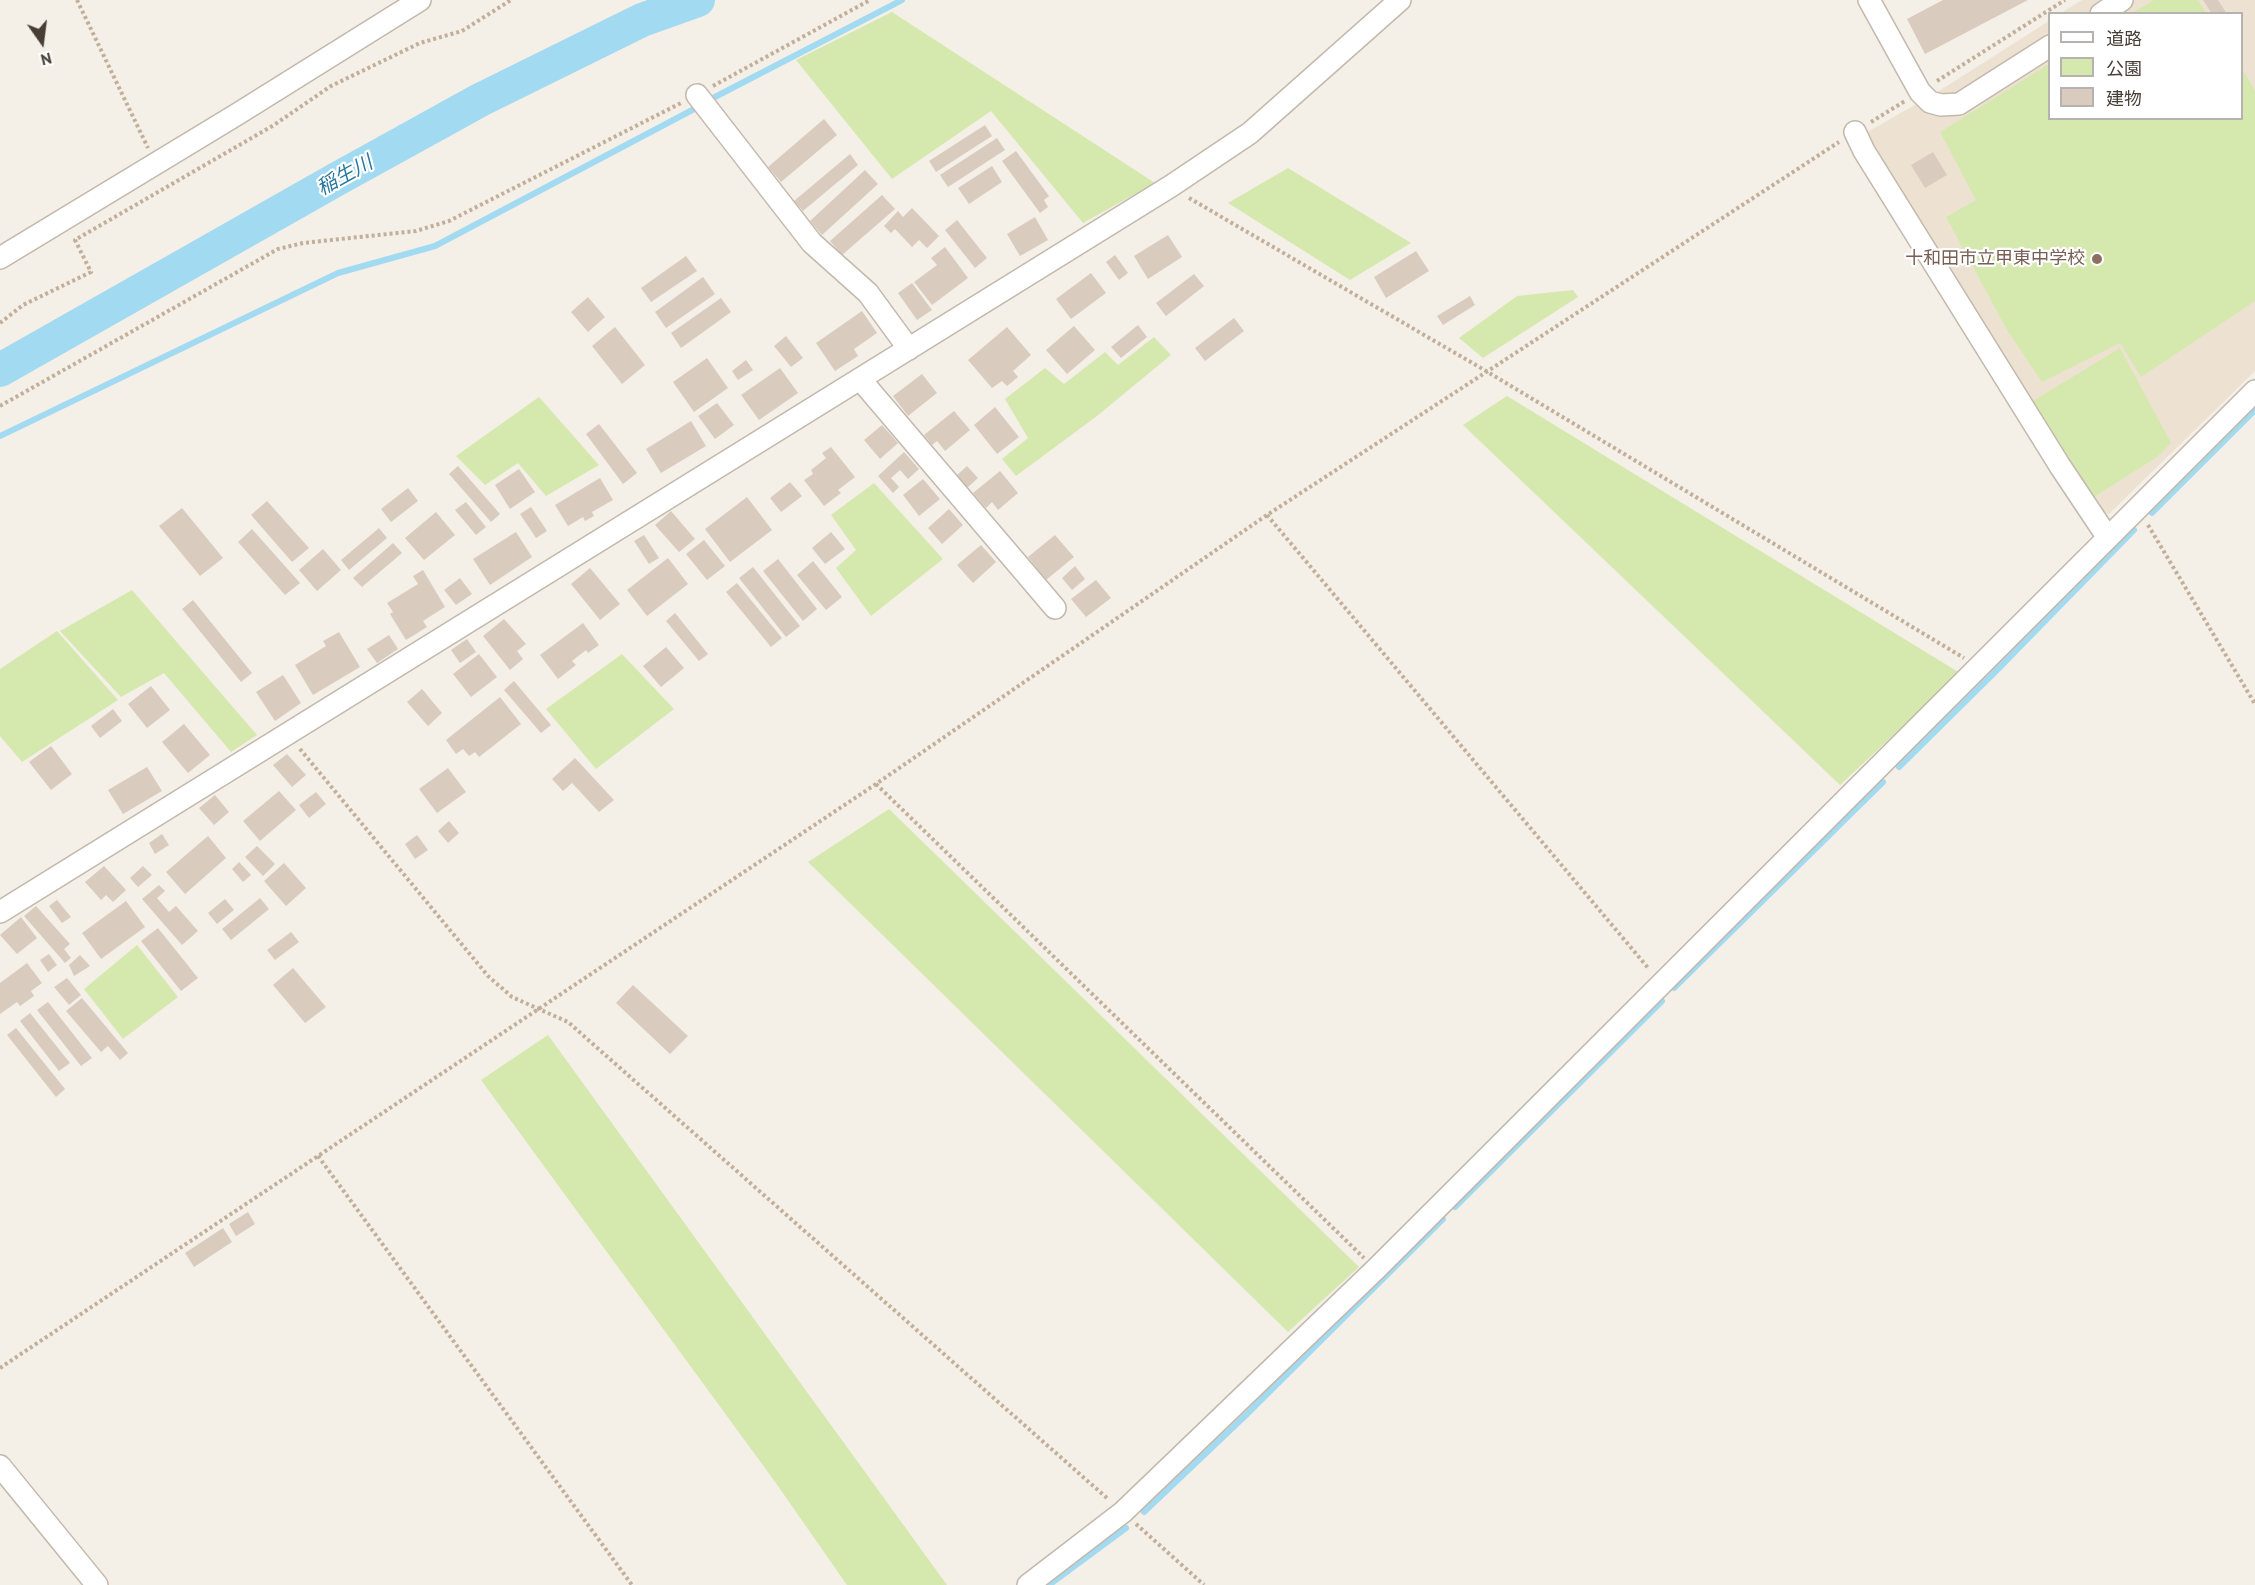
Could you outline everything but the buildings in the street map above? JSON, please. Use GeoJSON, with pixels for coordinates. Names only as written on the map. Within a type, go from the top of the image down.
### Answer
{"type":"FeatureCollection","features":[{"type":"Feature","properties":{"kind":"street"},"geometry":{"type":"LineString","coordinates":[[0,258],[420,0]]}},
{"type":"Feature","properties":{"kind":"street"},"geometry":{"type":"LineString","coordinates":[[0,912],[1171,186],[1250,133],[1400,0]]}},
{"type":"Feature","properties":{"kind":"street"},"geometry":{"type":"LineString","coordinates":[[1869,0],[1920,92],[1930,102],[1941,105],[1959,104],[2048,47]]}},
{"type":"Feature","properties":{"kind":"street"},"geometry":{"type":"LineString","coordinates":[[2103,12],[2122,0]]}},
{"type":"Feature","properties":{"kind":"street"},"geometry":{"type":"LineString","coordinates":[[697,95],[812,243],[868,293],[909,349]]}},
{"type":"Feature","properties":{"kind":"street"},"geometry":{"type":"LineString","coordinates":[[1855,132],[1864,151],[2060,466],[2108,538]]}},
{"type":"Feature","properties":{"kind":"street"},"geometry":{"type":"LineString","coordinates":[[860,379],[1055,608]]}},
{"type":"Feature","properties":{"kind":"street"},"geometry":{"type":"LineString","coordinates":[[1028,1585],[1123,1512],[1376,1269],[2255,391]]}},
{"type":"Feature","properties":{"kind":"street"},"geometry":{"type":"LineString","coordinates":[[0,1466],[97,1585]]}},
{"type":"Feature","properties":{"kind":"path"},"geometry":{"type":"LineString","coordinates":[[77,0],[155,162]]}},
{"type":"Feature","properties":{"kind":"path"},"geometry":{"type":"LineString","coordinates":[[0,323],[23,305],[91,272],[75,240],[274,125],[331,86],[420,43],[462,31],[511,0]]}},
{"type":"Feature","properties":{"kind":"path"},"geometry":{"type":"LineString","coordinates":[[0,406],[278,249],[303,243],[416,231],[449,221],[697,95],[870,0]]}},
{"type":"Feature","properties":{"kind":"path"},"geometry":{"type":"LineString","coordinates":[[0,1368],[876,784],[1267,515],[1855,132],[2065,0]]}},
{"type":"Feature","properties":{"kind":"path"},"geometry":{"type":"LineString","coordinates":[[1171,186],[1486,371],[1980,667]]}},
{"type":"Feature","properties":{"kind":"path"},"geometry":{"type":"LineString","coordinates":[[2133,512],[2152,527],[2255,704]]}},
{"type":"Feature","properties":{"kind":"path"},"geometry":{"type":"LineString","coordinates":[[1267,515],[1662,984]]}},
{"type":"Feature","properties":{"kind":"path"},"geometry":{"type":"LineString","coordinates":[[288,735],[488,976],[512,997],[568,1022],[1204,1585]]}},
{"type":"Feature","properties":{"kind":"path"},"geometry":{"type":"LineString","coordinates":[[876,784],[1376,1269]]}},
{"type":"Feature","properties":{"kind":"path"},"geometry":{"type":"LineString","coordinates":[[318,1156],[632,1585]]}},
{"type":"Feature","properties":{"kind":"shaded area","name":"十和田市立甲東中学校"},"geometry":{"type":"Polygon","coordinates":[[[2082,0],[2255,0],[2255,371],[2109,514],[2099,512],[1864,134],[1939,91],[2048,22],[2048,120],[2243,120],[2243,12],[2063,12],[2082,0]]]}},
{"type":"Feature","properties":{"kind":"green space"},"geometry":{"type":"Polygon","coordinates":[[[2154,0],[2198,0],[2205,12],[2134,12],[2154,0]]]}},
{"type":"Feature","properties":{"kind":"green space"},"geometry":{"type":"Polygon","coordinates":[[[892,12],[1155,183],[1083,223],[991,111],[892,179],[796,60],[892,12]]]}},
{"type":"Feature","properties":{"kind":"green space","name":"十和田市立甲東中学校"},"geometry":{"type":"Polygon","coordinates":[[[2048,65],[2048,120],[2243,120],[2243,71],[2255,90],[2255,301],[2141,377],[2120,343],[2042,382],[2007,330],[1946,217],[1976,200],[1940,132],[2048,65]]]}},
{"type":"Feature","properties":{"kind":"green space"},"geometry":{"type":"Polygon","coordinates":[[[1288,168],[1411,243],[1350,280],[1228,203],[1288,168]]]}},
{"type":"Feature","properties":{"kind":"green space"},"geometry":{"type":"Polygon","coordinates":[[[1573,290],[1578,297],[1483,358],[1459,338],[1517,296],[1573,290]]]}},
{"type":"Feature","properties":{"kind":"green space"},"geometry":{"type":"Polygon","coordinates":[[[1154,337],[1171,355],[1097,416],[1016,476],[1002,459],[1028,438],[1005,399],[1045,368],[1064,384],[1105,352],[1118,365],[1154,337]]]}},
{"type":"Feature","properties":{"kind":"green space"},"geometry":{"type":"Polygon","coordinates":[[[2120,348],[2171,443],[2157,457],[2094,497],[2033,401],[2120,348]]]}},
{"type":"Feature","properties":{"kind":"green space"},"geometry":{"type":"Polygon","coordinates":[[[1507,396],[1960,673],[1840,785],[1463,425],[1507,396]]]}},
{"type":"Feature","properties":{"kind":"green space"},"geometry":{"type":"Polygon","coordinates":[[[539,397],[599,465],[546,496],[518,463],[485,485],[456,456],[539,397]]]}},
{"type":"Feature","properties":{"kind":"green space"},"geometry":{"type":"Polygon","coordinates":[[[874,483],[943,559],[871,616],[836,568],[856,550],[831,515],[874,483]]]}},
{"type":"Feature","properties":{"kind":"green space"},"geometry":{"type":"Polygon","coordinates":[[[132,590],[257,735],[231,752],[164,673],[121,697],[60,631],[132,590]]]}},
{"type":"Feature","properties":{"kind":"green space"},"geometry":{"type":"Polygon","coordinates":[[[57,631],[118,700],[22,762],[0,736],[0,669],[57,631]]]}},
{"type":"Feature","properties":{"kind":"green space"},"geometry":{"type":"Polygon","coordinates":[[[622,654],[674,709],[596,769],[546,709],[622,654]]]}},
{"type":"Feature","properties":{"kind":"green space"},"geometry":{"type":"Polygon","coordinates":[[[889,809],[1359,1267],[1288,1332],[808,862],[889,809]]]}},
{"type":"Feature","properties":{"kind":"green space"},"geometry":{"type":"Polygon","coordinates":[[[137,945],[178,997],[123,1039],[84,989],[137,945]]]}},
{"type":"Feature","properties":{"kind":"green space"},"geometry":{"type":"Polygon","coordinates":[[[548,1035],[947,1585],[847,1585],[773,1479],[481,1080],[548,1035]]]}},
{"type":"Feature","properties":{"kind":"waterway","name":"稲生川"},"geometry":{"type":"LineString","coordinates":[[0,370],[480,100],[642,20],[698,0]]}},
{"type":"Feature","properties":{"kind":"waterway"},"geometry":{"type":"LineString","coordinates":[[713,98],[902,0]]}},
{"type":"Feature","properties":{"kind":"waterway"},"geometry":{"type":"LineString","coordinates":[[0,436],[338,273],[435,246],[696,108]]}},
{"type":"Feature","properties":{"kind":"waterway"},"geometry":{"type":"LineString","coordinates":[[2152,513],[2255,410]]}},
{"type":"Feature","properties":{"kind":"waterway"},"geometry":{"type":"LineString","coordinates":[[1899,767],[2134,530]]}},
{"type":"Feature","properties":{"kind":"waterway"},"geometry":{"type":"LineString","coordinates":[[1674,988],[1883,782]]}},
{"type":"Feature","properties":{"kind":"waterway"},"geometry":{"type":"LineString","coordinates":[[1455,1207],[1662,1001]]}},
{"type":"Feature","properties":{"kind":"waterway"},"geometry":{"type":"LineString","coordinates":[[1144,1512],[1245,1416],[1443,1219]]}},
{"type":"Feature","properties":{"kind":"waterway"},"geometry":{"type":"LineString","coordinates":[[1049,1585],[1126,1528]]}},
{"type":"Feature","properties":{"kind":"place","name":"十和田市立甲東中学校"},"geometry":{"type":"Point","coordinates":[2097,259]}}]}
